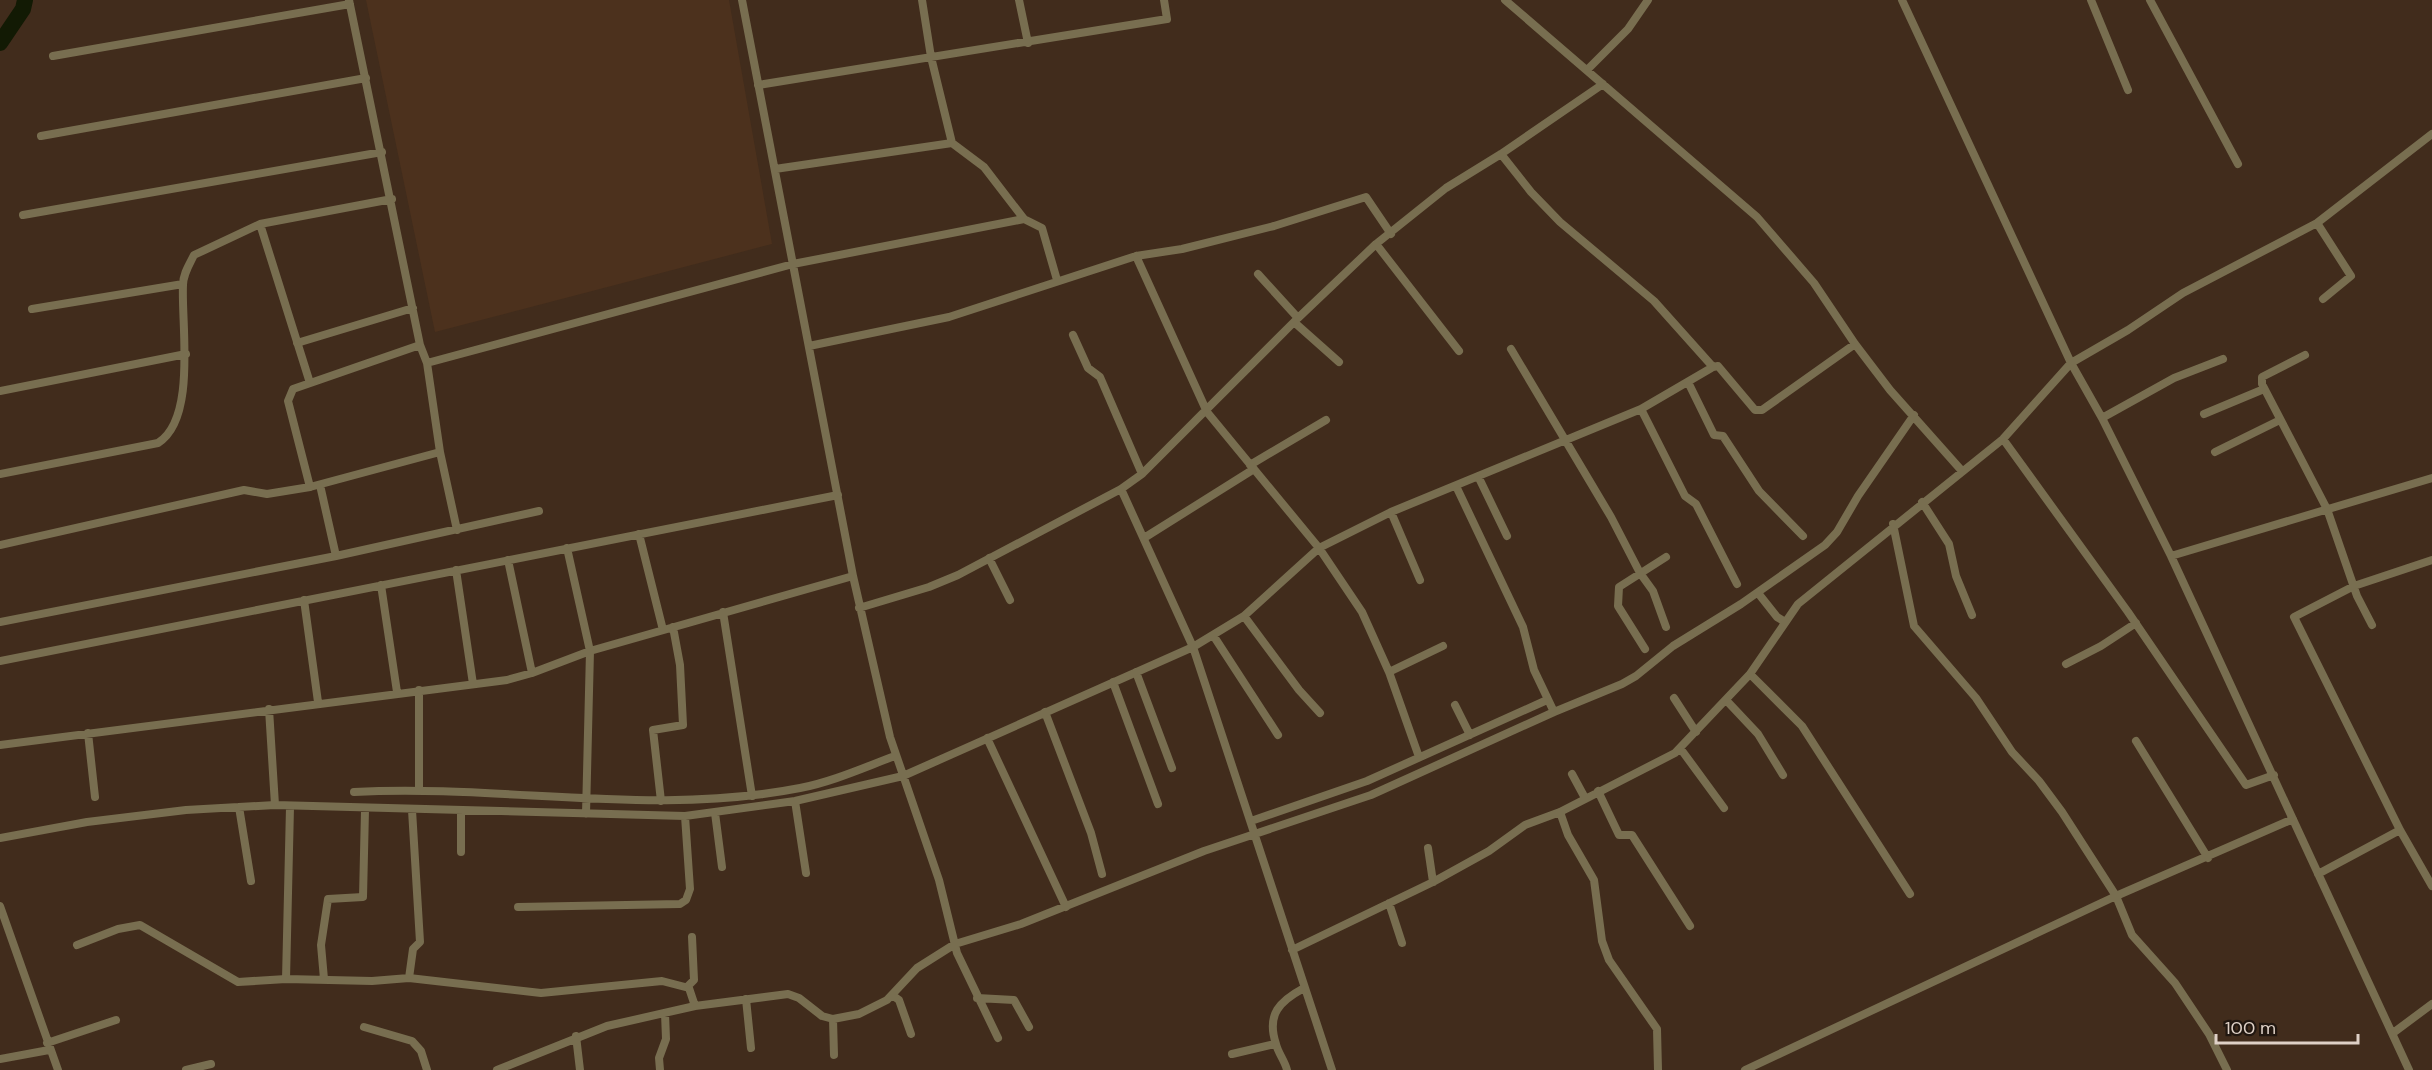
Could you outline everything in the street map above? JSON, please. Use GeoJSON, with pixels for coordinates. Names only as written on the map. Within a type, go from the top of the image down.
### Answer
{"type":"FeatureCollection","features":[{"type":"Feature","properties":{"kind":"street"},"geometry":{"type":"LineString","coordinates":[[742,0],[859,608],[896,756],[939,880],[955,944],[965,974],[998,1038]]}},
{"type":"Feature","properties":{"kind":"street"},"geometry":{"type":"LineString","coordinates":[[922,0],[931,57],[952,143],[984,167],[1024,219],[1042,228],[1057,280]]}},
{"type":"Feature","properties":{"kind":"street"},"geometry":{"type":"LineString","coordinates":[[1019,0],[1028,43]]}},
{"type":"Feature","properties":{"kind":"street"},"geometry":{"type":"LineString","coordinates":[[758,85],[1167,19],[1164,0]]}},
{"type":"Feature","properties":{"kind":"street"},"geometry":{"type":"LineString","coordinates":[[1505,0],[1757,217],[1814,283],[1854,344],[1890,390],[1962,471]]}},
{"type":"Feature","properties":{"kind":"street"},"geometry":{"type":"LineString","coordinates":[[1587,69],[1628,29],[1648,0]]}},
{"type":"Feature","properties":{"kind":"street"},"geometry":{"type":"LineString","coordinates":[[1902,0],[2071,363],[2102,418],[2171,556],[2409,1070]]}},
{"type":"Feature","properties":{"kind":"street"},"geometry":{"type":"LineString","coordinates":[[2091,0],[2128,90]]}},
{"type":"Feature","properties":{"kind":"street"},"geometry":{"type":"LineString","coordinates":[[2150,0],[2238,164]]}},
{"type":"Feature","properties":{"kind":"street"},"geometry":{"type":"LineString","coordinates":[[53,56],[350,2],[393,199],[420,345],[427,363],[440,452],[458,530]]}},
{"type":"Feature","properties":{"kind":"street"},"geometry":{"type":"LineString","coordinates":[[41,136],[366,78]]}},
{"type":"Feature","properties":{"kind":"street"},"geometry":{"type":"LineString","coordinates":[[859,608],[928,587],[1121,489],[1142,474],[1207,412],[1296,320],[1376,244],[1446,188],[1502,154],[1603,84]]}},
{"type":"Feature","properties":{"kind":"street"},"geometry":{"type":"LineString","coordinates":[[1292,950],[1433,882],[1489,850],[1525,825],[1560,812],[1680,748],[1750,674],[1798,604],[1893,524],[2003,440],[2071,363],[2128,330],[2183,292],[2317,223],[2432,134]]}},
{"type":"Feature","properties":{"kind":"street"},"geometry":{"type":"LineString","coordinates":[[775,169],[952,143]]}},
{"type":"Feature","properties":{"kind":"street"},"geometry":{"type":"LineString","coordinates":[[23,215],[382,152]]}},
{"type":"Feature","properties":{"kind":"street"},"geometry":{"type":"LineString","coordinates":[[1502,154],[1531,192],[1560,222],[1654,302],[1713,368]]}},
{"type":"Feature","properties":{"kind":"street"},"geometry":{"type":"LineString","coordinates":[[809,346],[949,317],[1136,256],[1182,249],[1274,226],[1366,197],[1391,234]]}},
{"type":"Feature","properties":{"kind":"street"},"geometry":{"type":"LineString","coordinates":[[0,474],[158,442],[167,437],[174,426],[186,354],[183,284],[194,255],[260,224],[393,199]]}},
{"type":"Feature","properties":{"kind":"street"},"geometry":{"type":"LineString","coordinates":[[427,363],[793,264],[1024,219]]}},
{"type":"Feature","properties":{"kind":"street"},"geometry":{"type":"LineString","coordinates":[[2317,223],[2351,276],[2323,299]]}},
{"type":"Feature","properties":{"kind":"street"},"geometry":{"type":"LineString","coordinates":[[260,224],[310,383]]}},
{"type":"Feature","properties":{"kind":"street"},"geometry":{"type":"LineString","coordinates":[[1376,244],[1460,351]]}},
{"type":"Feature","properties":{"kind":"street"},"geometry":{"type":"LineString","coordinates":[[1136,256],[1207,412],[1319,548],[1362,612],[1389,672],[1419,757]]}},
{"type":"Feature","properties":{"kind":"street"},"geometry":{"type":"LineString","coordinates":[[1258,274],[1296,320],[1339,362]]}},
{"type":"Feature","properties":{"kind":"street"},"geometry":{"type":"LineString","coordinates":[[32,309],[183,284]]}},
{"type":"Feature","properties":{"kind":"street"},"geometry":{"type":"LineString","coordinates":[[297,343],[413,308]]}},
{"type":"Feature","properties":{"kind":"street"},"geometry":{"type":"LineString","coordinates":[[1073,335],[1088,368],[1100,376],[1142,474]]}},
{"type":"Feature","properties":{"kind":"street"},"geometry":{"type":"LineString","coordinates":[[0,838],[87,822],[186,810],[275,805],[364,810],[690,815],[795,801],[903,776],[1193,647],[1244,616],[1319,548],[1391,512],[1641,409],[1718,366],[1758,411],[1854,344]]}},
{"type":"Feature","properties":{"kind":"street"},"geometry":{"type":"LineString","coordinates":[[310,487],[288,401],[293,389],[420,345]]}},
{"type":"Feature","properties":{"kind":"street"},"geometry":{"type":"LineString","coordinates":[[1511,349],[1566,438],[1640,573],[1653,591],[1666,627]]}},
{"type":"Feature","properties":{"kind":"street"},"geometry":{"type":"LineString","coordinates":[[0,391],[186,354]]}},
{"type":"Feature","properties":{"kind":"street"},"geometry":{"type":"LineString","coordinates":[[2305,355],[2262,377],[2264,389],[2327,509],[2354,586],[2372,625]]}},
{"type":"Feature","properties":{"kind":"street"},"geometry":{"type":"LineString","coordinates":[[2102,418],[2174,378],[2223,359]]}},
{"type":"Feature","properties":{"kind":"street"},"geometry":{"type":"LineString","coordinates":[[1688,382],[1714,435],[1723,436],[1760,491],[1803,536]]}},
{"type":"Feature","properties":{"kind":"street"},"geometry":{"type":"LineString","coordinates":[[2204,414],[2264,389]]}},
{"type":"Feature","properties":{"kind":"street"},"geometry":{"type":"LineString","coordinates":[[1641,409],[1685,496],[1696,504],[1737,584]]}},
{"type":"Feature","properties":{"kind":"street"},"geometry":{"type":"LineString","coordinates":[[497,1070],[576,1036],[695,1006],[788,994],[799,998],[822,1016],[833,1019],[866,1011],[892,994],[916,968],[955,944],[1066,907],[1204,852],[1371,795],[1636,676],[1673,646],[1758,593],[1825,545],[1837,532],[1914,415]]}},
{"type":"Feature","properties":{"kind":"street"},"geometry":{"type":"LineString","coordinates":[[1144,538],[1326,420]]}},
{"type":"Feature","properties":{"kind":"street"},"geometry":{"type":"LineString","coordinates":[[2216,452],[2280,420]]}},
{"type":"Feature","properties":{"kind":"street"},"geometry":{"type":"LineString","coordinates":[[2003,440],[2136,624],[2246,785],[2274,775]]}},
{"type":"Feature","properties":{"kind":"street"},"geometry":{"type":"LineString","coordinates":[[0,545],[244,490],[267,494],[310,487],[440,452]]}},
{"type":"Feature","properties":{"kind":"street"},"geometry":{"type":"LineString","coordinates":[[1478,476],[1507,536]]}},
{"type":"Feature","properties":{"kind":"street"},"geometry":{"type":"LineString","coordinates":[[2171,556],[2432,478]]}},
{"type":"Feature","properties":{"kind":"street"},"geometry":{"type":"LineString","coordinates":[[320,484],[336,556]]}},
{"type":"Feature","properties":{"kind":"street"},"geometry":{"type":"LineString","coordinates":[[1456,486],[1523,627],[1534,670],[1554,712]]}},
{"type":"Feature","properties":{"kind":"street"},"geometry":{"type":"LineString","coordinates":[[1121,489],[1193,647],[1332,1070]]}},
{"type":"Feature","properties":{"kind":"street"},"geometry":{"type":"LineString","coordinates":[[0,661],[838,495]]}},
{"type":"Feature","properties":{"kind":"street"},"geometry":{"type":"LineString","coordinates":[[1922,502],[1949,544],[1956,576],[1972,615]]}},
{"type":"Feature","properties":{"kind":"street"},"geometry":{"type":"LineString","coordinates":[[0,622],[336,556],[539,510]]}},
{"type":"Feature","properties":{"kind":"street"},"geometry":{"type":"LineString","coordinates":[[1391,512],[1420,580]]}},
{"type":"Feature","properties":{"kind":"street"},"geometry":{"type":"LineString","coordinates":[[1893,524],[1914,626],[1976,698],[2012,752],[2039,781],[2116,896],[2132,935],[2175,983],[2210,1034],[2227,1070]]}},
{"type":"Feature","properties":{"kind":"street"},"geometry":{"type":"LineString","coordinates":[[639,534],[663,630]]}},
{"type":"Feature","properties":{"kind":"street"},"geometry":{"type":"LineString","coordinates":[[567,548],[590,651],[586,814]]}},
{"type":"Feature","properties":{"kind":"street"},"geometry":{"type":"LineString","coordinates":[[1645,649],[1618,606],[1619,587],[1666,557]]}},
{"type":"Feature","properties":{"kind":"street"},"geometry":{"type":"LineString","coordinates":[[989,558],[1010,600]]}},
{"type":"Feature","properties":{"kind":"street"},"geometry":{"type":"LineString","coordinates":[[508,560],[532,673]]}},
{"type":"Feature","properties":{"kind":"street"},"geometry":{"type":"LineString","coordinates":[[2432,560],[2354,586],[2294,617],[2400,830],[2432,886]]}},
{"type":"Feature","properties":{"kind":"street"},"geometry":{"type":"LineString","coordinates":[[456,570],[473,684]]}},
{"type":"Feature","properties":{"kind":"street"},"geometry":{"type":"LineString","coordinates":[[0,744],[473,684],[532,673],[590,651],[853,576]]}},
{"type":"Feature","properties":{"kind":"street"},"geometry":{"type":"LineString","coordinates":[[381,585],[397,692]]}},
{"type":"Feature","properties":{"kind":"street"},"geometry":{"type":"LineString","coordinates":[[1758,593],[1777,617],[1785,622]]}},
{"type":"Feature","properties":{"kind":"street"},"geometry":{"type":"LineString","coordinates":[[304,600],[318,702]]}},
{"type":"Feature","properties":{"kind":"street"},"geometry":{"type":"LineString","coordinates":[[723,612],[752,796]]}},
{"type":"Feature","properties":{"kind":"street"},"geometry":{"type":"LineString","coordinates":[[1244,616],[1299,690],[1320,713]]}},
{"type":"Feature","properties":{"kind":"street"},"geometry":{"type":"LineString","coordinates":[[2066,664],[2102,646],[2136,624]]}},
{"type":"Feature","properties":{"kind":"street"},"geometry":{"type":"LineString","coordinates":[[661,801],[653,730],[683,725],[680,665],[673,627]]}},
{"type":"Feature","properties":{"kind":"street"},"geometry":{"type":"LineString","coordinates":[[1213,635],[1278,735]]}},
{"type":"Feature","properties":{"kind":"street"},"geometry":{"type":"LineString","coordinates":[[1389,672],[1443,646]]}},
{"type":"Feature","properties":{"kind":"street"},"geometry":{"type":"LineString","coordinates":[[1136,672],[1172,768]]}},
{"type":"Feature","properties":{"kind":"street"},"geometry":{"type":"LineString","coordinates":[[1750,674],[1802,726],[1910,894]]}},
{"type":"Feature","properties":{"kind":"street"},"geometry":{"type":"LineString","coordinates":[[1113,682],[1158,804]]}},
{"type":"Feature","properties":{"kind":"street"},"geometry":{"type":"LineString","coordinates":[[419,690],[419,790]]}},
{"type":"Feature","properties":{"kind":"street"},"geometry":{"type":"LineString","coordinates":[[1674,698],[1696,732]]}},
{"type":"Feature","properties":{"kind":"street"},"geometry":{"type":"LineString","coordinates":[[1251,821],[1323,798],[1547,700]]}},
{"type":"Feature","properties":{"kind":"street"},"geometry":{"type":"LineString","coordinates":[[1726,700],[1758,734],[1783,775]]}},
{"type":"Feature","properties":{"kind":"street"},"geometry":{"type":"LineString","coordinates":[[1455,705],[1470,735]]}},
{"type":"Feature","properties":{"kind":"street"},"geometry":{"type":"LineString","coordinates":[[269,709],[275,805]]}},
{"type":"Feature","properties":{"kind":"street"},"geometry":{"type":"LineString","coordinates":[[1045,712],[1091,833],[1102,874]]}},
{"type":"Feature","properties":{"kind":"street"},"geometry":{"type":"LineString","coordinates":[[88,733],[95,797]]}},
{"type":"Feature","properties":{"kind":"street"},"geometry":{"type":"LineString","coordinates":[[987,738],[1066,907]]}},
{"type":"Feature","properties":{"kind":"street"},"geometry":{"type":"LineString","coordinates":[[2136,741],[2208,858]]}},
{"type":"Feature","properties":{"kind":"street"},"geometry":{"type":"LineString","coordinates":[[1680,748],[1712,787],[1724,807]]}},
{"type":"Feature","properties":{"kind":"street"},"geometry":{"type":"LineString","coordinates":[[354,792],[419,790],[586,800],[693,801],[752,796],[803,788],[896,756]]}},
{"type":"Feature","properties":{"kind":"street"},"geometry":{"type":"LineString","coordinates":[[1572,774],[1586,798]]}},
{"type":"Feature","properties":{"kind":"street"},"geometry":{"type":"LineString","coordinates":[[1598,791],[1619,835],[1632,835],[1690,926]]}},
{"type":"Feature","properties":{"kind":"street"},"geometry":{"type":"LineString","coordinates":[[518,907],[680,904],[686,900],[690,889],[690,815],[693,801]]}},
{"type":"Feature","properties":{"kind":"street"},"geometry":{"type":"LineString","coordinates":[[795,801],[806,873]]}},
{"type":"Feature","properties":{"kind":"street"},"geometry":{"type":"LineString","coordinates":[[239,807],[251,881]]}},
{"type":"Feature","properties":{"kind":"street"},"geometry":{"type":"LineString","coordinates":[[286,979],[290,807]]}},
{"type":"Feature","properties":{"kind":"street"},"geometry":{"type":"LineString","coordinates":[[324,979],[321,945],[328,899],[363,897],[364,810]]}},
{"type":"Feature","properties":{"kind":"street"},"geometry":{"type":"LineString","coordinates":[[409,978],[413,949],[420,942],[412,810]]}},
{"type":"Feature","properties":{"kind":"street"},"geometry":{"type":"LineString","coordinates":[[461,811],[461,852]]}},
{"type":"Feature","properties":{"kind":"street"},"geometry":{"type":"LineString","coordinates":[[1560,812],[1568,835],[1594,880],[1602,941],[1609,960],[1657,1029],[1658,1070]]}},
{"type":"Feature","properties":{"kind":"street"},"geometry":{"type":"LineString","coordinates":[[715,813],[722,867]]}},
{"type":"Feature","properties":{"kind":"street"},"geometry":{"type":"LineString","coordinates":[[1745,1070],[2116,896],[2208,858],[2293,819]]}},
{"type":"Feature","properties":{"kind":"street"},"geometry":{"type":"LineString","coordinates":[[2318,873],[2400,830]]}},
{"type":"Feature","properties":{"kind":"street"},"geometry":{"type":"LineString","coordinates":[[1428,848],[1433,882]]}},
{"type":"Feature","properties":{"kind":"street"},"geometry":{"type":"LineString","coordinates":[[1389,903],[1402,943]]}},
{"type":"Feature","properties":{"kind":"street"},"geometry":{"type":"LineString","coordinates":[[0,906],[58,1070]]}},
{"type":"Feature","properties":{"kind":"street"},"geometry":{"type":"LineString","coordinates":[[77,945],[118,929],[140,925],[233,981],[286,979],[372,981],[409,978],[541,993],[662,981],[687,987]]}},
{"type":"Feature","properties":{"kind":"street"},"geometry":{"type":"LineString","coordinates":[[687,987],[694,980],[692,937]]}},
{"type":"Feature","properties":{"kind":"street"},"geometry":{"type":"LineString","coordinates":[[687,987],[695,1006]]}},
{"type":"Feature","properties":{"kind":"street"},"geometry":{"type":"LineString","coordinates":[[1287,1070],[1275,1044],[1274,1023],[1277,1007],[1304,988]]}},
{"type":"Feature","properties":{"kind":"street"},"geometry":{"type":"LineString","coordinates":[[892,994],[899,1000],[911,1034]]}},
{"type":"Feature","properties":{"kind":"street"},"geometry":{"type":"LineString","coordinates":[[977,998],[1014,1000],[1029,1027]]}},
{"type":"Feature","properties":{"kind":"street"},"geometry":{"type":"LineString","coordinates":[[746,999],[751,1048]]}},
{"type":"Feature","properties":{"kind":"street"},"geometry":{"type":"LineString","coordinates":[[2392,1033],[2432,1004]]}},
{"type":"Feature","properties":{"kind":"street"},"geometry":{"type":"LineString","coordinates":[[660,1070],[659,1058],[666,1039],[665,1013]]}},
{"type":"Feature","properties":{"kind":"street"},"geometry":{"type":"LineString","coordinates":[[833,1019],[834,1055]]}},
{"type":"Feature","properties":{"kind":"street"},"geometry":{"type":"LineString","coordinates":[[0,1059],[48,1046],[117,1020]]}},
{"type":"Feature","properties":{"kind":"street"},"geometry":{"type":"LineString","coordinates":[[364,1027],[412,1041],[421,1051],[427,1070]]}},
{"type":"Feature","properties":{"kind":"street"},"geometry":{"type":"LineString","coordinates":[[576,1036],[580,1070]]}},
{"type":"Feature","properties":{"kind":"street"},"geometry":{"type":"LineString","coordinates":[[1232,1054],[1275,1044]]}},
{"type":"Feature","properties":{"kind":"street"},"geometry":{"type":"LineString","coordinates":[[186,1070],[211,1064]]}},
{"type":"Feature","properties":{"kind":"shaded area"},"geometry":{"type":"Polygon","coordinates":[[[366,0],[729,0],[772,244],[435,332],[366,0]]]}},
{"type":"Feature","properties":{"kind":"waterway"},"geometry":{"type":"LineString","coordinates":[[0,43],[23,9],[25,0]]}}]}
